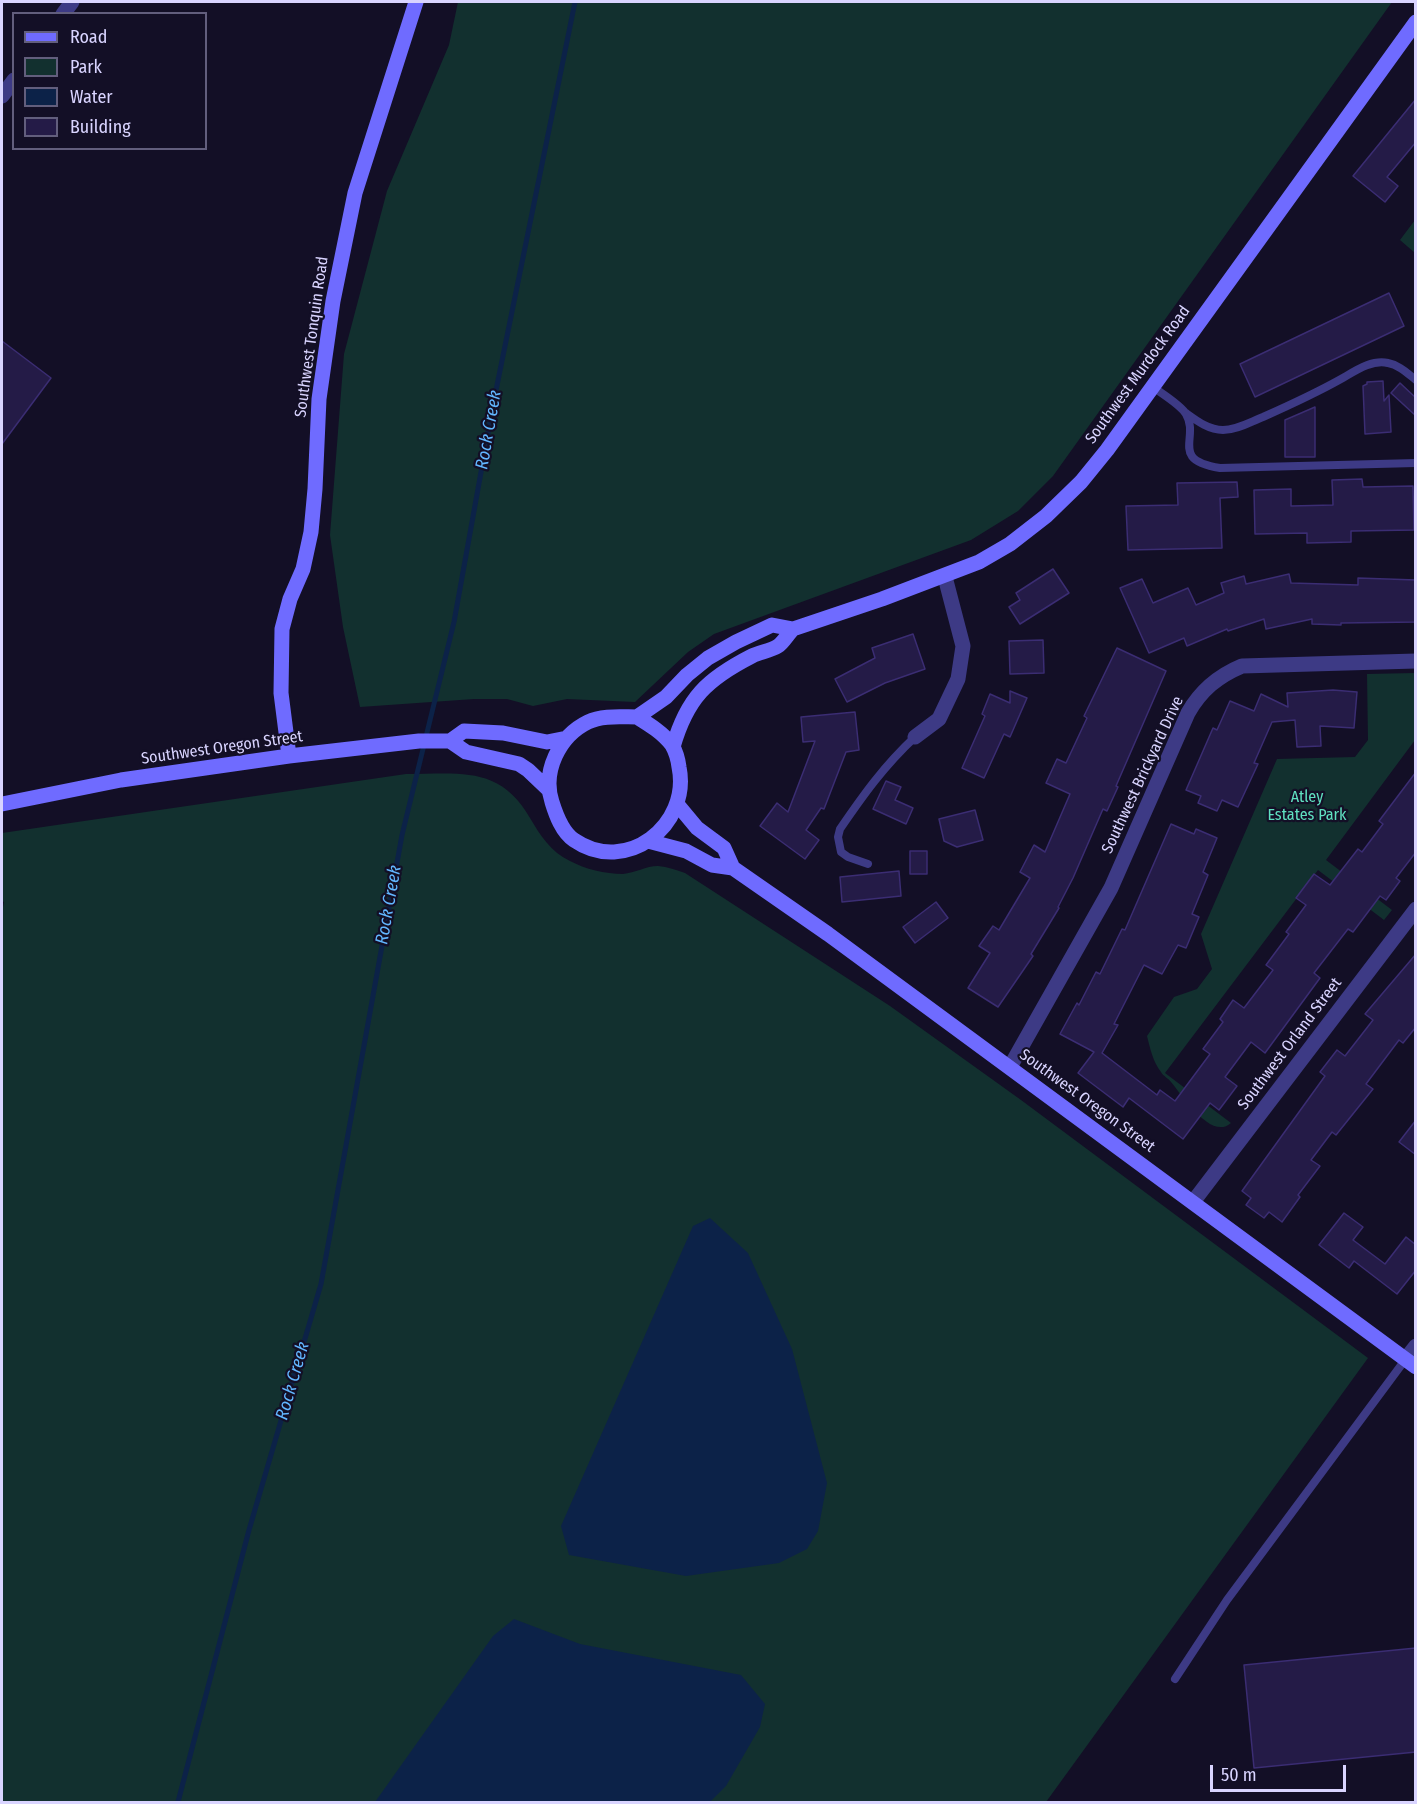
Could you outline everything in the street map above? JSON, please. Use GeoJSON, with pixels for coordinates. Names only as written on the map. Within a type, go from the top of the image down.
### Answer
{"type":"FeatureCollection","features":[{"type":"Feature","properties":{"kind":"main road","name":"Southwest Tonquin Road"},"geometry":{"type":"LineString","coordinates":[[289,756],[281,693],[282,629],[290,599],[303,569],[311,532],[319,399],[333,301],[355,194],[416,2]]}},
{"type":"Feature","properties":{"kind":"main road","name":"Southwest Murdock Road"},"geometry":{"type":"LineString","coordinates":[[637,717],[659,703],[697,666],[729,646],[772,625],[793,629],[945,577],[979,562],[1010,544],[1058,505],[1081,482],[1107,450],[1416,22]]}},
{"type":"Feature","properties":{"kind":"main road","name":"Southwest Murdock Road"},"geometry":{"type":"LineString","coordinates":[[673,747],[678,727],[694,697],[730,668],[754,655],[778,646],[793,629]]}},
{"type":"Feature","properties":{"kind":"main road"},"geometry":{"type":"LineString","coordinates":[[548,789],[548,776],[558,750],[567,738],[589,721],[603,718],[637,717],[665,737],[673,747]]}},
{"type":"Feature","properties":{"kind":"main road","name":"Southwest Oregon Street"},"geometry":{"type":"LineString","coordinates":[[450,741],[464,731],[503,733],[547,742],[567,738]]}},
{"type":"Feature","properties":{"kind":"main road","name":"Southwest Oregon Street"},"geometry":{"type":"LineString","coordinates":[[2,804],[121,780],[289,756],[419,741],[450,741],[466,752],[519,764],[548,789],[561,825],[573,840],[601,851],[618,851],[633,848],[648,841],[660,832],[671,818],[677,804],[681,776],[673,747]]}},
{"type":"Feature","properties":{"kind":"main road","name":"Southwest Oregon Street"},"geometry":{"type":"LineString","coordinates":[[677,804],[698,828],[724,848],[733,868]]}},
{"type":"Feature","properties":{"kind":"main road","name":"Southwest Oregon Street"},"geometry":{"type":"LineString","coordinates":[[648,841],[686,851],[712,865],[733,868],[828,934],[1411,1363]]}},
{"type":"Feature","properties":{"kind":"street"},"geometry":{"type":"LineString","coordinates":[[2,96],[12,83]]}},
{"type":"Feature","properties":{"kind":"street"},"geometry":{"type":"LineString","coordinates":[[915,737],[939,719],[958,680],[963,646],[945,577]]}},
{"type":"Feature","properties":{"kind":"street","name":"Southwest Brickyard Drive"},"geometry":{"type":"LineString","coordinates":[[1010,1067],[1111,888],[1188,713],[1206,688],[1242,666],[1416,661]]}},
{"type":"Feature","properties":{"kind":"street","name":"Southwest Orland Street"},"geometry":{"type":"LineString","coordinates":[[1193,1202],[1416,909]]}},
{"type":"Feature","properties":{"kind":"street"},"geometry":{"type":"LineString","coordinates":[[1411,1363],[1416,1346]]}},
{"type":"Feature","properties":{"kind":"lane"},"geometry":{"type":"LineString","coordinates":[[1153,387],[1202,424],[1223,430],[1238,428],[1310,396],[1364,366],[1377,362],[1398,366],[1416,380]]}},
{"type":"Feature","properties":{"kind":"lane"},"geometry":{"type":"LineString","coordinates":[[1186,413],[1189,424],[1189,451],[1195,460],[1205,466],[1220,468],[1416,463]]}},
{"type":"Feature","properties":{"kind":"lane"},"geometry":{"type":"LineString","coordinates":[[868,864],[841,852],[838,837],[840,829],[872,781],[915,737]]}},
{"type":"Feature","properties":{"kind":"lane"},"geometry":{"type":"LineString","coordinates":[[1175,1679],[1227,1600],[1411,1363]]}},
{"type":"Feature","properties":{"kind":"green space"},"geometry":{"type":"Polygon","coordinates":[[[458,2],[1392,2],[1053,476],[1018,511],[971,540],[714,634],[688,652],[635,702],[567,699],[533,706],[507,699],[474,699],[360,707],[343,627],[330,535],[344,354],[387,191],[449,45],[458,2]]]}},
{"type":"Feature","properties":{"kind":"green space"},"geometry":{"type":"Polygon","coordinates":[[[1415,220],[1415,253],[1400,240],[1415,220]]]}},
{"type":"Feature","properties":{"kind":"green space","name":"Atley Estates Park"},"geometry":{"type":"Polygon","coordinates":[[[1415,673],[1415,740],[1326,860],[1392,910],[1384,920],[1318,870],[1165,1073],[1231,1123],[1223,1127],[1215,1126],[1198,1114],[1158,1068],[1147,1036],[1174,997],[1197,989],[1212,969],[1201,934],[1277,759],[1355,757],[1368,740],[1367,674],[1415,673]]]}},
{"type":"Feature","properties":{"kind":"green space"},"geometry":{"type":"Polygon","coordinates":[[[406,774],[461,774],[492,781],[518,801],[552,848],[563,857],[582,866],[602,872],[623,874],[658,866],[685,873],[890,1006],[1021,1100],[1368,1358],[1046,1802],[2,1802],[2,912],[4,902],[2,901],[2,833],[406,774]]]}},
{"type":"Feature","properties":{"kind":"water"},"geometry":{"type":"Polygon","coordinates":[[[710,1218],[748,1253],[792,1349],[827,1483],[818,1531],[807,1549],[779,1563],[686,1576],[569,1555],[561,1526],[693,1226],[710,1218]]]}},
{"type":"Feature","properties":{"kind":"water"},"geometry":{"type":"Polygon","coordinates":[[[514,1619],[580,1644],[741,1675],[765,1704],[760,1727],[726,1786],[710,1802],[375,1802],[493,1636],[514,1619]]]}},
{"type":"Feature","properties":{"kind":"building"},"geometry":{"type":"Polygon","coordinates":[[[1416,99],[1416,142],[1387,177],[1398,186],[1385,202],[1353,176],[1416,99]]]}},
{"type":"Feature","properties":{"kind":"building"},"geometry":{"type":"Polygon","coordinates":[[[1389,293],[1404,326],[1255,397],[1240,364],[1389,293]]]}},
{"type":"Feature","properties":{"kind":"building"},"geometry":{"type":"Polygon","coordinates":[[[2,341],[51,378],[2,444],[2,341]]]}},
{"type":"Feature","properties":{"kind":"building"},"geometry":{"type":"Polygon","coordinates":[[[1383,381],[1384,401],[1389,395],[1391,432],[1365,434],[1363,386],[1367,382],[1383,381]]]}},
{"type":"Feature","properties":{"kind":"building"},"geometry":{"type":"Polygon","coordinates":[[[1400,383],[1416,398],[1416,416],[1391,393],[1400,383]]]}},
{"type":"Feature","properties":{"kind":"building"},"geometry":{"type":"Polygon","coordinates":[[[1315,407],[1315,457],[1285,457],[1285,420],[1315,407]]]}},
{"type":"Feature","properties":{"kind":"building"},"geometry":{"type":"Polygon","coordinates":[[[1362,479],[1363,487],[1413,486],[1414,530],[1351,531],[1351,542],[1307,543],[1307,533],[1255,534],[1254,490],[1291,489],[1291,506],[1333,505],[1332,480],[1362,479]]]}},
{"type":"Feature","properties":{"kind":"building"},"geometry":{"type":"Polygon","coordinates":[[[1237,482],[1238,497],[1220,498],[1222,548],[1128,550],[1126,506],[1178,505],[1177,483],[1237,482]]]}},
{"type":"Feature","properties":{"kind":"building"},"geometry":{"type":"Polygon","coordinates":[[[1053,569],[1069,593],[1020,624],[1009,607],[1020,600],[1016,593],[1053,569]]]}},
{"type":"Feature","properties":{"kind":"building"},"geometry":{"type":"Polygon","coordinates":[[[1289,574],[1291,583],[1358,585],[1358,578],[1416,580],[1416,622],[1341,623],[1341,625],[1312,624],[1312,619],[1266,629],[1264,619],[1228,631],[1227,629],[1187,646],[1184,638],[1149,653],[1120,588],[1142,579],[1153,603],[1188,588],[1196,605],[1224,593],[1221,583],[1244,576],[1246,584],[1289,574]]]}},
{"type":"Feature","properties":{"kind":"building"},"geometry":{"type":"Polygon","coordinates":[[[913,634],[925,669],[885,683],[847,702],[835,679],[875,658],[872,648],[913,634]]]}},
{"type":"Feature","properties":{"kind":"building"},"geometry":{"type":"Polygon","coordinates":[[[1043,640],[1044,673],[1010,674],[1009,641],[1043,640]]]}},
{"type":"Feature","properties":{"kind":"building"},"geometry":{"type":"Polygon","coordinates":[[[1117,648],[1166,671],[1116,786],[1118,787],[1107,811],[1103,809],[1059,908],[1031,954],[1033,956],[998,1007],[968,988],[990,953],[979,946],[993,926],[999,930],[1030,878],[1020,872],[1034,845],[1045,852],[1070,794],[1046,783],[1057,759],[1066,763],[1087,718],[1084,716],[1117,648]]]}},
{"type":"Feature","properties":{"kind":"building"},"geometry":{"type":"Polygon","coordinates":[[[1333,690],[1357,692],[1354,728],[1320,726],[1321,746],[1297,747],[1295,720],[1272,722],[1254,763],[1258,764],[1238,807],[1222,800],[1217,811],[1198,803],[1201,796],[1186,790],[1213,728],[1217,730],[1230,701],[1254,711],[1261,694],[1288,707],[1287,693],[1333,690]]]}},
{"type":"Feature","properties":{"kind":"building"},"geometry":{"type":"Polygon","coordinates":[[[1010,691],[1027,698],[1010,737],[1004,734],[984,778],[962,768],[985,716],[982,714],[990,694],[1010,703],[1010,691]]]}},
{"type":"Feature","properties":{"kind":"building"},"geometry":{"type":"Polygon","coordinates":[[[855,712],[859,750],[846,752],[824,809],[821,808],[806,830],[819,840],[805,859],[760,826],[777,803],[788,812],[815,741],[803,742],[801,717],[855,712]]]}},
{"type":"Feature","properties":{"kind":"building"},"geometry":{"type":"Polygon","coordinates":[[[1416,772],[1416,852],[1396,878],[1400,881],[1386,900],[1380,896],[1353,932],[1348,929],[1314,973],[1320,978],[1265,1053],[1251,1042],[1225,1077],[1237,1086],[1219,1110],[1210,1103],[1183,1139],[1129,1098],[1123,1107],[1078,1073],[1094,1052],[1060,1034],[1077,1003],[1079,1005],[1096,972],[1100,974],[1122,929],[1125,930],[1171,824],[1194,834],[1196,829],[1217,838],[1203,872],[1208,875],[1192,914],[1199,917],[1186,948],[1178,945],[1162,974],[1144,965],[1114,1024],[1118,1025],[1102,1053],[1157,1095],[1160,1090],[1175,1101],[1210,1054],[1203,1049],[1223,1022],[1220,1019],[1233,1000],[1244,1008],[1273,970],[1266,965],[1289,934],[1286,932],[1306,905],[1296,898],[1314,874],[1330,885],[1358,849],[1362,852],[1383,824],[1379,821],[1416,772]]]}},
{"type":"Feature","properties":{"kind":"building"},"geometry":{"type":"Polygon","coordinates":[[[886,781],[901,787],[895,800],[913,808],[906,824],[873,809],[886,781]]]}},
{"type":"Feature","properties":{"kind":"building"},"geometry":{"type":"Polygon","coordinates":[[[975,810],[983,840],[957,847],[944,841],[939,819],[975,810]]]}},
{"type":"Feature","properties":{"kind":"building"},"geometry":{"type":"Polygon","coordinates":[[[910,851],[927,851],[927,874],[910,874],[910,851]]]}},
{"type":"Feature","properties":{"kind":"building"},"geometry":{"type":"Polygon","coordinates":[[[899,871],[901,896],[842,902],[840,877],[899,871]]]}},
{"type":"Feature","properties":{"kind":"building"},"geometry":{"type":"Polygon","coordinates":[[[936,902],[948,918],[915,943],[903,927],[936,902]]]}},
{"type":"Feature","properties":{"kind":"building"},"geometry":{"type":"Polygon","coordinates":[[[1416,954],[1416,1027],[1403,1043],[1399,1040],[1366,1084],[1373,1089],[1336,1135],[1332,1132],[1311,1160],[1320,1166],[1298,1195],[1300,1197],[1282,1222],[1269,1212],[1264,1218],[1246,1205],[1251,1198],[1242,1191],[1325,1076],[1320,1072],[1337,1050],[1345,1056],[1373,1020],[1365,1014],[1416,954]]]}},
{"type":"Feature","properties":{"kind":"building"},"geometry":{"type":"Polygon","coordinates":[[[1416,1120],[1416,1155],[1399,1142],[1416,1120]]]}},
{"type":"Feature","properties":{"kind":"building"},"geometry":{"type":"Polygon","coordinates":[[[1344,1213],[1363,1227],[1353,1240],[1385,1264],[1406,1237],[1416,1245],[1416,1270],[1397,1294],[1354,1261],[1349,1268],[1319,1245],[1344,1213]]]}},
{"type":"Feature","properties":{"kind":"building"},"geometry":{"type":"Polygon","coordinates":[[[1416,1648],[1416,1752],[1254,1768],[1244,1665],[1416,1648]]]}},
{"type":"Feature","properties":{"kind":"waterway","name":"Rock Creek"},"geometry":{"type":"LineString","coordinates":[[178,1802],[249,1530],[321,1284],[402,835],[454,622],[494,400],[575,2]]}}]}
